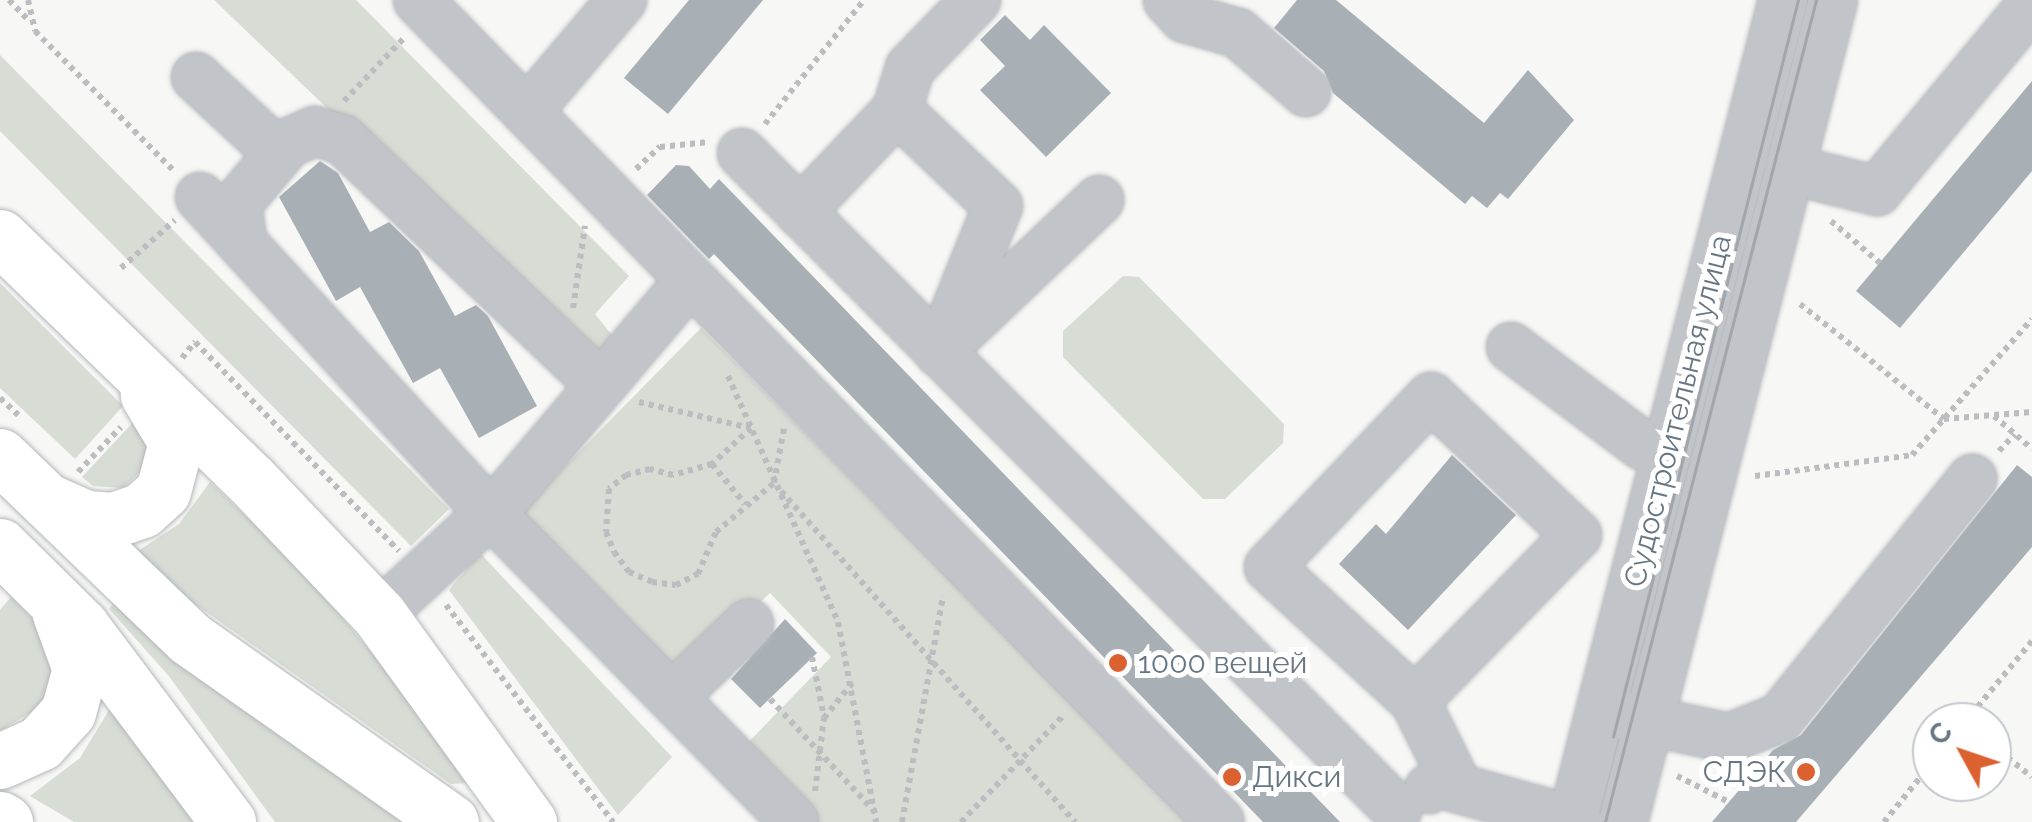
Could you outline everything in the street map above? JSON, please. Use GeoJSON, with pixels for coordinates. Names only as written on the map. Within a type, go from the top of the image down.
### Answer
{"type":"FeatureCollection","features":[{"type":"Feature","properties":{"kind":"main road"},"geometry":{"type":"LineString","coordinates":[[0,236],[133,371],[250,478],[379,615],[530,822]]}},
{"type":"Feature","properties":{"kind":"main road"},"geometry":{"type":"LineString","coordinates":[[54,479],[86,518],[112,520],[142,510],[163,490],[175,459],[174,430],[133,371]]}},
{"type":"Feature","properties":{"kind":"main road"},"geometry":{"type":"LineString","coordinates":[[13,439],[54,479],[189,638],[451,822]]}},
{"type":"Feature","properties":{"kind":"main road"},"geometry":{"type":"LineString","coordinates":[[0,546],[81,626],[228,822]]}},
{"type":"Feature","properties":{"kind":"main road"},"geometry":{"type":"LineString","coordinates":[[0,761],[40,743],[68,712],[78,687],[76,646],[52,598]]}},
{"type":"Feature","properties":{"kind":"street"},"geometry":{"type":"LineString","coordinates":[[527,112],[622,0]]}},
{"type":"Feature","properties":{"kind":"street"},"geometry":{"type":"LineString","coordinates":[[800,212],[898,110],[910,68],[976,0]]}},
{"type":"Feature","properties":{"kind":"street"},"geometry":{"type":"LineString","coordinates":[[1168,0],[1185,18],[1238,33],[1306,92]]}},
{"type":"Feature","properties":{"kind":"street","name":"Судостроительная улица"},"geometry":{"type":"LineString","coordinates":[[1623,822],[1625,716],[1666,452],[1782,0]]}},
{"type":"Feature","properties":{"kind":"street"},"geometry":{"type":"LineString","coordinates":[[1808,0],[1625,716],[1729,738],[1780,718],[1972,479]]}},
{"type":"Feature","properties":{"kind":"street","name":"Судостроительная улица"},"geometry":{"type":"LineString","coordinates":[[1580,822],[1625,716],[1790,169],[1833,0]]}},
{"type":"Feature","properties":{"kind":"street"},"geometry":{"type":"LineString","coordinates":[[1790,169],[1877,191],[2032,4]]}},
{"type":"Feature","properties":{"kind":"street"},"geometry":{"type":"LineString","coordinates":[[423,6],[1220,822]]}},
{"type":"Feature","properties":{"kind":"street"},"geometry":{"type":"LineString","coordinates":[[196,77],[297,142],[342,139],[584,370]]}},
{"type":"Feature","properties":{"kind":"street"},"geometry":{"type":"LineString","coordinates":[[898,110],[998,206],[940,352]]}},
{"type":"Feature","properties":{"kind":"street"},"geometry":{"type":"LineString","coordinates":[[242,239],[237,204],[297,142]]}},
{"type":"Feature","properties":{"kind":"street"},"geometry":{"type":"LineString","coordinates":[[742,153],[1391,816],[1439,782],[1580,822]]}},
{"type":"Feature","properties":{"kind":"street"},"geometry":{"type":"LineString","coordinates":[[200,197],[491,512],[673,696],[804,813]]}},
{"type":"Feature","properties":{"kind":"street"},"geometry":{"type":"LineString","coordinates":[[940,352],[1099,200]]}},
{"type":"Feature","properties":{"kind":"street"},"geometry":{"type":"LineString","coordinates":[[379,615],[491,512],[584,370],[690,280]]}},
{"type":"Feature","properties":{"kind":"street"},"geometry":{"type":"LineString","coordinates":[[1512,346],[1642,444],[1666,452]]}},
{"type":"Feature","properties":{"kind":"street"},"geometry":{"type":"LineString","coordinates":[[1415,701],[1577,535],[1431,397],[1270,567],[1415,701],[1458,788]]}},
{"type":"Feature","properties":{"kind":"street"},"geometry":{"type":"LineString","coordinates":[[673,696],[749,624]]}},
{"type":"Feature","properties":{"kind":"path"},"geometry":{"type":"LineString","coordinates":[[9,0],[200,197],[121,268]]}},
{"type":"Feature","properties":{"kind":"path"},"geometry":{"type":"LineString","coordinates":[[28,0],[28,20]]}},
{"type":"Feature","properties":{"kind":"path"},"geometry":{"type":"LineString","coordinates":[[751,428],[613,396],[584,370],[600,187],[660,147],[704,140],[742,153],[864,0]]}},
{"type":"Feature","properties":{"kind":"path"},"geometry":{"type":"LineString","coordinates":[[297,142],[423,6]]}},
{"type":"Feature","properties":{"kind":"path"},"geometry":{"type":"LineString","coordinates":[[1824,215],[1880,262]]}},
{"type":"Feature","properties":{"kind":"path"},"geometry":{"type":"LineString","coordinates":[[1800,304],[1944,419],[2032,412]]}},
{"type":"Feature","properties":{"kind":"path"},"geometry":{"type":"LineString","coordinates":[[1756,476],[1912,455],[2032,320]]}},
{"type":"Feature","properties":{"kind":"path"},"geometry":{"type":"LineString","coordinates":[[721,360],[838,622],[854,681],[876,822]]}},
{"type":"Feature","properties":{"kind":"path"},"geometry":{"type":"LineString","coordinates":[[0,398],[13,439]]}},
{"type":"Feature","properties":{"kind":"path"},"geometry":{"type":"LineString","coordinates":[[1993,415],[2032,449]]}},
{"type":"Feature","properties":{"kind":"path"},"geometry":{"type":"LineString","coordinates":[[54,479],[78,472],[124,424]]}},
{"type":"Feature","properties":{"kind":"path"},"geometry":{"type":"LineString","coordinates":[[751,428],[712,464],[673,475],[650,469],[626,475],[609,489],[606,532],[629,572],[676,585],[698,574],[716,532],[774,483]]}},
{"type":"Feature","properties":{"kind":"path"},"geometry":{"type":"LineString","coordinates":[[712,464],[746,504]]}},
{"type":"Feature","properties":{"kind":"path"},"geometry":{"type":"LineString","coordinates":[[774,483],[1075,822]]}},
{"type":"Feature","properties":{"kind":"path"},"geometry":{"type":"LineString","coordinates":[[902,822],[943,596]]}},
{"type":"Feature","properties":{"kind":"path"},"geometry":{"type":"LineString","coordinates":[[1982,702],[2032,641]]}},
{"type":"Feature","properties":{"kind":"path"},"geometry":{"type":"LineString","coordinates":[[804,813],[820,752],[824,718],[812,657]]}},
{"type":"Feature","properties":{"kind":"path"},"geometry":{"type":"LineString","coordinates":[[824,718],[854,681]]}},
{"type":"Feature","properties":{"kind":"path"},"geometry":{"type":"LineString","coordinates":[[961,822],[1089,689]]}},
{"type":"Feature","properties":{"kind":"path"},"geometry":{"type":"LineString","coordinates":[[770,699],[874,812]]}},
{"type":"Feature","properties":{"kind":"path"},"geometry":{"type":"LineString","coordinates":[[2012,761],[2032,777]]}},
{"type":"Feature","properties":{"kind":"path"},"geometry":{"type":"LineString","coordinates":[[1678,776],[1729,802]]}},
{"type":"Feature","properties":{"kind":"path"},"geometry":{"type":"LineString","coordinates":[[1884,822],[1912,788]]}},
{"type":"Feature","properties":{"kind":"shaded area"},"geometry":{"type":"Polygon","coordinates":[[[214,0],[356,0],[629,276],[595,314],[620,345],[598,367],[214,0]]]}},
{"type":"Feature","properties":{"kind":"shaded area"},"geometry":{"type":"Polygon","coordinates":[[[0,55],[449,509],[411,546],[0,131],[0,55]]]}},
{"type":"Feature","properties":{"kind":"shaded area"},"geometry":{"type":"Polygon","coordinates":[[[1123,276],[1139,277],[1284,424],[1283,443],[1225,499],[1203,499],[1063,357],[1063,331],[1123,276]]]}},
{"type":"Feature","properties":{"kind":"shaded area"},"geometry":{"type":"Polygon","coordinates":[[[0,283],[123,406],[75,459],[0,388],[0,283]]]}},
{"type":"Feature","properties":{"kind":"shaded area"},"geometry":{"type":"Polygon","coordinates":[[[701,328],[1190,822],[807,822],[740,751],[831,657],[770,593],[672,686],[511,521],[701,328]]]}},
{"type":"Feature","properties":{"kind":"shaded area"},"geometry":{"type":"Polygon","coordinates":[[[138,417],[152,436],[143,469],[123,488],[93,486],[82,477],[138,417]]]}},
{"type":"Feature","properties":{"kind":"shaded area"},"geometry":{"type":"Polygon","coordinates":[[[210,482],[301,569],[468,767],[467,783],[451,784],[185,597],[135,553],[179,524],[210,482]]]}},
{"type":"Feature","properties":{"kind":"shaded area"},"geometry":{"type":"Polygon","coordinates":[[[480,553],[672,757],[618,815],[449,590],[480,553]]]}},
{"type":"Feature","properties":{"kind":"shaded area"},"geometry":{"type":"Polygon","coordinates":[[[11,597],[50,636],[57,668],[41,706],[0,731],[0,610],[11,597]]]}},
{"type":"Feature","properties":{"kind":"shaded area"},"geometry":{"type":"Polygon","coordinates":[[[114,602],[404,822],[275,822],[168,675],[109,609],[114,602]]]}},
{"type":"Feature","properties":{"kind":"shaded area"},"geometry":{"type":"Polygon","coordinates":[[[112,705],[203,822],[74,822],[30,796],[80,758],[112,705]]]}},
{"type":"Feature","properties":{"kind":"building"},"geometry":{"type":"Polygon","coordinates":[[[689,0],[763,0],[668,114],[624,78],[689,0]]]}},
{"type":"Feature","properties":{"kind":"building"},"geometry":{"type":"Polygon","coordinates":[[[1297,0],[1336,0],[1484,123],[1528,70],[1574,120],[1508,199],[1500,193],[1487,208],[1472,196],[1465,204],[1333,93],[1324,71],[1274,28],[1297,0]]]}},
{"type":"Feature","properties":{"kind":"building"},"geometry":{"type":"Polygon","coordinates":[[[1005,15],[1030,40],[1044,25],[1111,93],[1046,157],[980,90],[1005,66],[980,40],[1005,15]]]}},
{"type":"Feature","properties":{"kind":"building"},"geometry":{"type":"Polygon","coordinates":[[[2032,81],[2032,171],[1900,328],[1856,291],[2032,81]]]}},
{"type":"Feature","properties":{"kind":"building"},"geometry":{"type":"Polygon","coordinates":[[[320,161],[338,173],[370,232],[389,222],[419,251],[455,316],[476,305],[488,316],[537,406],[479,438],[440,368],[413,383],[360,287],[336,301],[279,197],[320,161]]]}},
{"type":"Feature","properties":{"kind":"building"},"geometry":{"type":"Polygon","coordinates":[[[676,165],[689,166],[710,189],[719,179],[1340,822],[1263,822],[714,254],[709,259],[647,195],[676,165]]]}},
{"type":"Feature","properties":{"kind":"building"},"geometry":{"type":"Polygon","coordinates":[[[1452,455],[1516,515],[1408,630],[1339,564],[1376,524],[1386,534],[1452,455]]]}},
{"type":"Feature","properties":{"kind":"building"},"geometry":{"type":"Polygon","coordinates":[[[2017,465],[2032,477],[2032,547],[1796,822],[1712,822],[1773,750],[1801,735],[2017,465]]]}},
{"type":"Feature","properties":{"kind":"building"},"geometry":{"type":"Polygon","coordinates":[[[785,619],[817,653],[760,708],[731,679],[785,619]]]}},
{"type":"Feature","properties":{"kind":"tram line"},"geometry":{"type":"LineString","coordinates":[[1613,737],[1798,0]]}},
{"type":"Feature","properties":{"kind":"tram line"},"geometry":{"type":"LineString","coordinates":[[1605,822],[1816,0]]}},
{"type":"Feature","properties":{"kind":"place","name":"1000 вещей"},"geometry":{"type":"Point","coordinates":[1118,663]}},
{"type":"Feature","properties":{"kind":"place","name":"СДЭК"},"geometry":{"type":"Point","coordinates":[1806,772]}},
{"type":"Feature","properties":{"kind":"place","name":"Дикси"},"geometry":{"type":"Point","coordinates":[1232,777]}}]}
